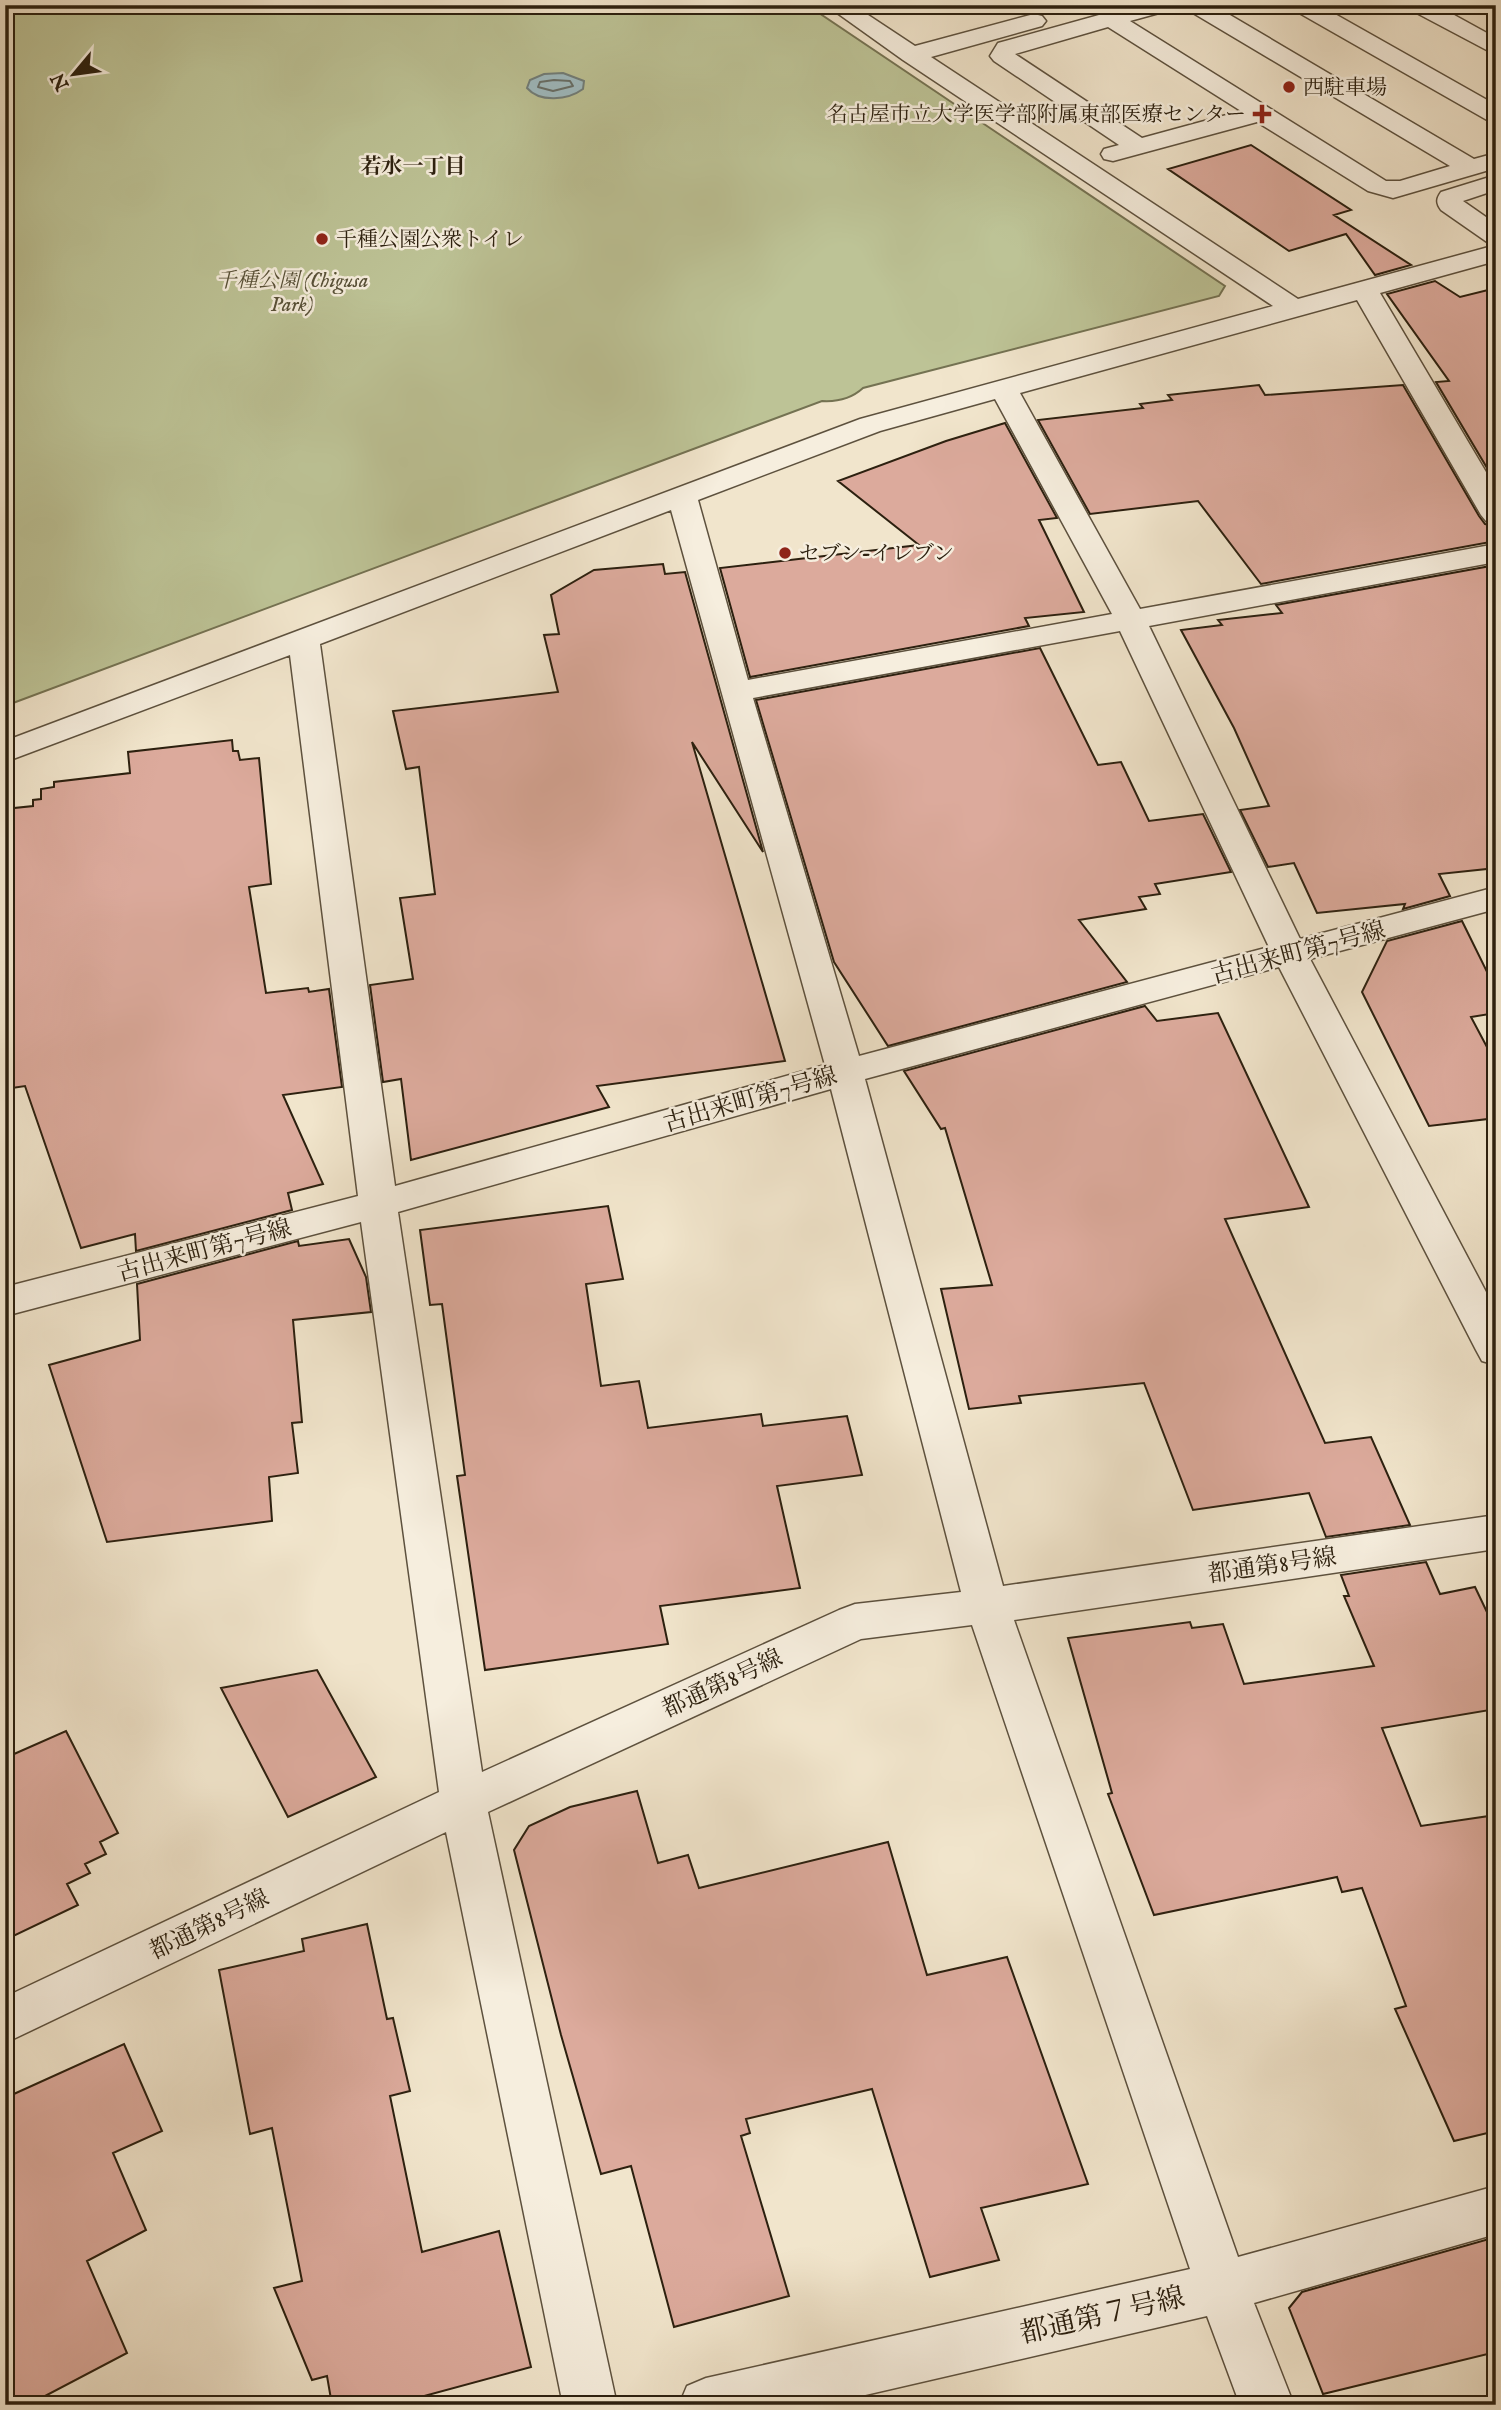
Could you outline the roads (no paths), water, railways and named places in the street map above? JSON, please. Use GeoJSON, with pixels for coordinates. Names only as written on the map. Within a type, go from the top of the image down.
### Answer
{"type":"FeatureCollection","features":[{"type":"Feature","properties":{"kind":"street"},"geometry":{"type":"LineString","coordinates":[[837,5],[1294,308]]}},
{"type":"Feature","properties":{"kind":"street"},"geometry":{"type":"LineString","coordinates":[[911,55],[1090,5]]}},
{"type":"Feature","properties":{"kind":"street"},"geometry":{"type":"LineString","coordinates":[[1139,147],[1002,55],[1006,48],[1162,5]]}},
{"type":"Feature","properties":{"kind":"street"},"geometry":{"type":"LineString","coordinates":[[1196,5],[1472,168]]}},
{"type":"Feature","properties":{"kind":"street"},"geometry":{"type":"LineString","coordinates":[[1303,5],[1496,115]]}},
{"type":"Feature","properties":{"kind":"street"},"geometry":{"type":"LineString","coordinates":[[1419,5],[1496,48]]}},
{"type":"Feature","properties":{"kind":"street"},"geometry":{"type":"LineString","coordinates":[[1111,19],[1377,186],[1393,190],[1496,160]]}},
{"type":"Feature","properties":{"kind":"street"},"geometry":{"type":"LineString","coordinates":[[1077,164],[1261,113]]}},
{"type":"Feature","properties":{"kind":"street"},"geometry":{"type":"LineString","coordinates":[[1496,181],[1450,197],[1450,205],[1496,236]]}},
{"type":"Feature","properties":{"kind":"street"},"geometry":{"type":"LineString","coordinates":[[1464,215],[1496,204]]}},
{"type":"Feature","properties":{"kind":"street"},"geometry":{"type":"LineString","coordinates":[[5,752],[870,425],[1496,253]]}},
{"type":"Feature","properties":{"kind":"street"},"geometry":{"type":"LineString","coordinates":[[1364,289],[1496,515]]}},
{"type":"Feature","properties":{"kind":"street"},"geometry":{"type":"LineString","coordinates":[[1003,388],[1130,619],[1290,954],[1496,1350]]}},
{"type":"Feature","properties":{"kind":"street"},"geometry":{"type":"LineString","coordinates":[[682,497],[735,692],[845,1072],[987,1606],[1222,2287],[1267,2405]]}},
{"type":"Feature","properties":{"kind":"street"},"geometry":{"type":"LineString","coordinates":[[735,692],[1496,553]]}},
{"type":"Feature","properties":{"kind":"street"},"geometry":{"type":"LineString","coordinates":[[304,639],[378,1204],[463,1802],[590,2405]]}},
{"type":"Feature","properties":{"kind":"street","name":"古出来町第7号線"},"geometry":{"type":"LineString","coordinates":[[5,1302],[378,1204],[845,1072],[1496,898]]}},
{"type":"Feature","properties":{"kind":"street","name":"都通第8号線"},"geometry":{"type":"LineString","coordinates":[[5,2021],[463,1802],[855,1622],[987,1606],[1496,1532]]}},
{"type":"Feature","properties":{"kind":"street","name":"都通第７号線"},"geometry":{"type":"LineString","coordinates":[[706,2405],[1222,2287],[1496,2210]]}},
{"type":"Feature","properties":{"kind":"water"},"geometry":{"type":"Polygon","coordinates":[[[563,73],[584,81],[583,89],[570,96],[546,98],[527,88],[530,80],[544,74],[563,73]]]}},
{"type":"Feature","properties":{"kind":"place","name":"西駐車場"},"geometry":{"type":"Point","coordinates":[1289,87]}},
{"type":"Feature","properties":{"kind":"place","name":"名古屋市立大学医学部附属東部医療センター"},"geometry":{"type":"Point","coordinates":[1262,114]}},
{"type":"Feature","properties":{"kind":"place","name":"千種公園公衆トイレ"},"geometry":{"type":"Point","coordinates":[322,239]}},
{"type":"Feature","properties":{"kind":"place","name":"セブン-イレブン"},"geometry":{"type":"Point","coordinates":[785,553]}},
{"type":"Feature","properties":{"kind":"district","name":"若水一丁目"},"geometry":{"type":"Point","coordinates":[413,166]}},
{"type":"Feature","properties":{"kind":"park label","name":"千種公園 (Chigusa Park)"},"geometry":{"type":"Point","coordinates":[292,292]}}]}
